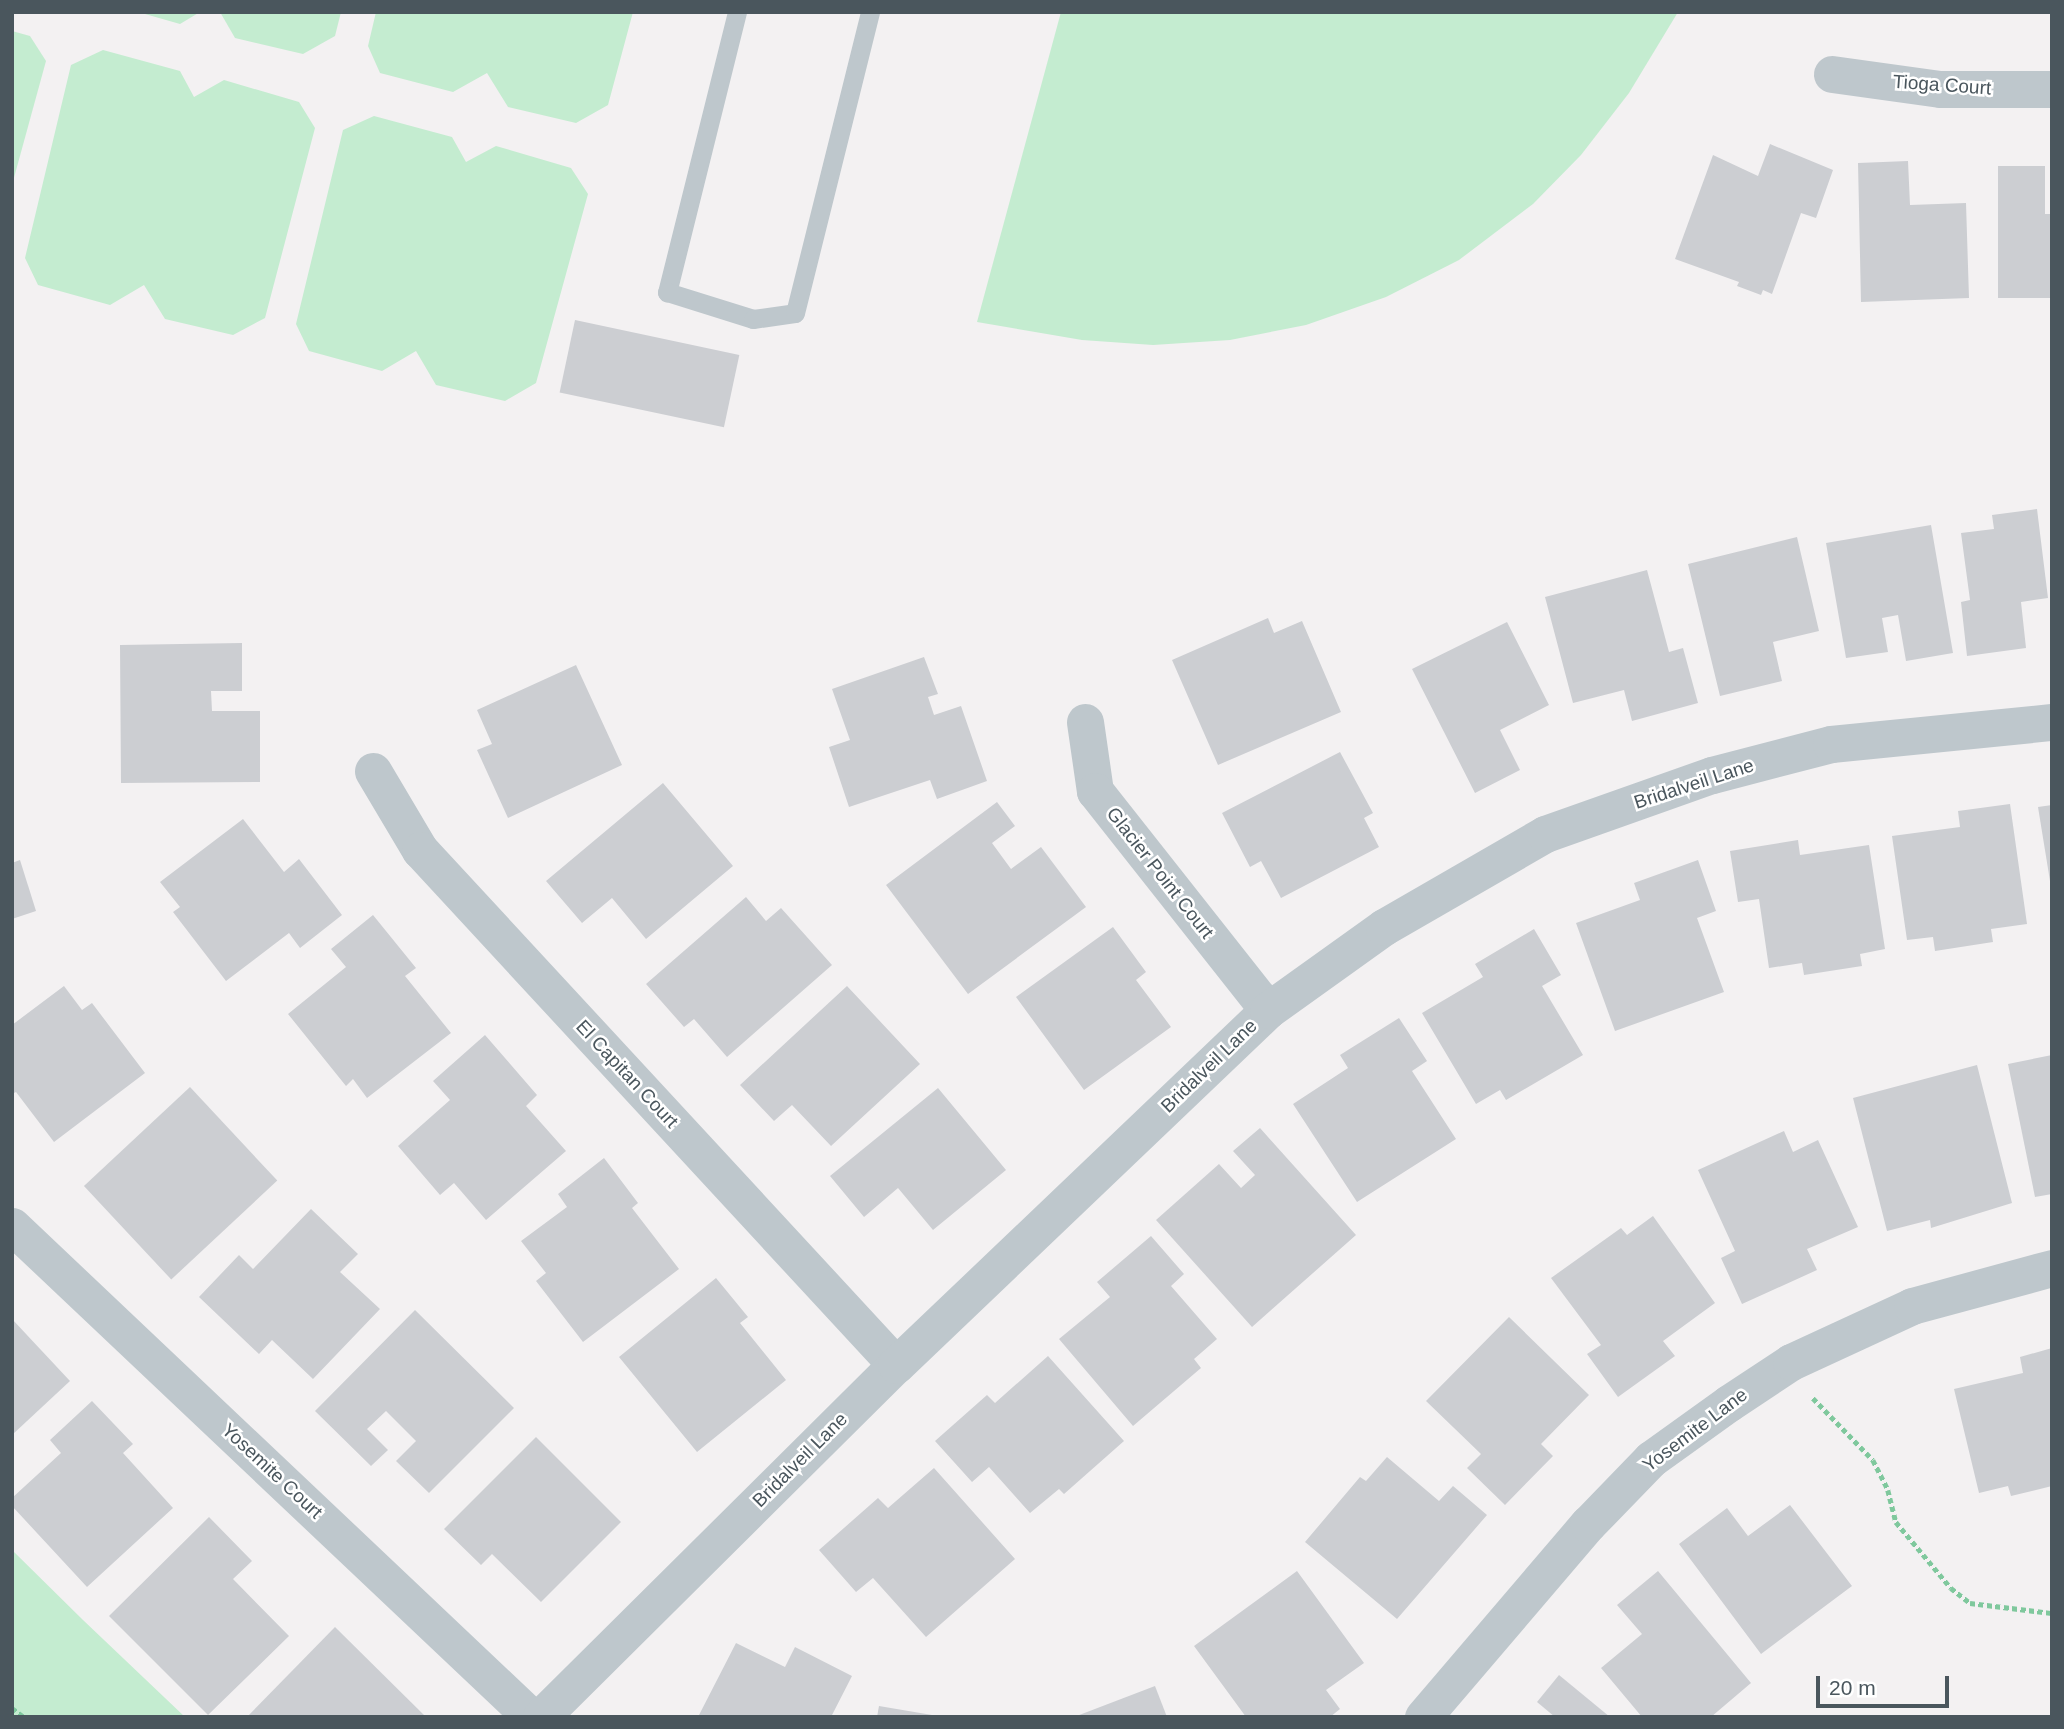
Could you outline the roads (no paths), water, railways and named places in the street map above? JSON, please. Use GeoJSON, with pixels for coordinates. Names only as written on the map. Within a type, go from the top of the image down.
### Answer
{"type":"FeatureCollection","features":[{"type":"Feature","properties":{"kind":"street","name":"Tioga Court"},"geometry":{"type":"LineString","coordinates":[[1832,74],[1940,89],[2052,89]]}},
{"type":"Feature","properties":{"kind":"street","name":"Glacier Point Court"},"geometry":{"type":"LineString","coordinates":[[1085,722],[1095,791],[1268,1010]]}},
{"type":"Feature","properties":{"kind":"street","name":"Bridalveil Lane"},"geometry":{"type":"LineString","coordinates":[[541,1717],[896,1365],[1268,1010],[1384,927],[1545,834],[1712,775],[1831,744],[2052,722]]}},
{"type":"Feature","properties":{"kind":"street","name":"El Capitan Court"},"geometry":{"type":"LineString","coordinates":[[373,771],[420,850],[896,1365]]}},
{"type":"Feature","properties":{"kind":"street","name":"Yosemite Court"},"geometry":{"type":"LineString","coordinates":[[12,1226],[531,1717]]}},
{"type":"Feature","properties":{"kind":"street","name":"Yosemite Lane"},"geometry":{"type":"LineString","coordinates":[[1423,1717],[1588,1524],[1651,1459],[1791,1362],[1912,1306],[2052,1268]]}},
{"type":"Feature","properties":{"kind":"lane"},"geometry":{"type":"LineString","coordinates":[[737,12],[667,292],[752,318],[794,313],[870,12]]}}]}
